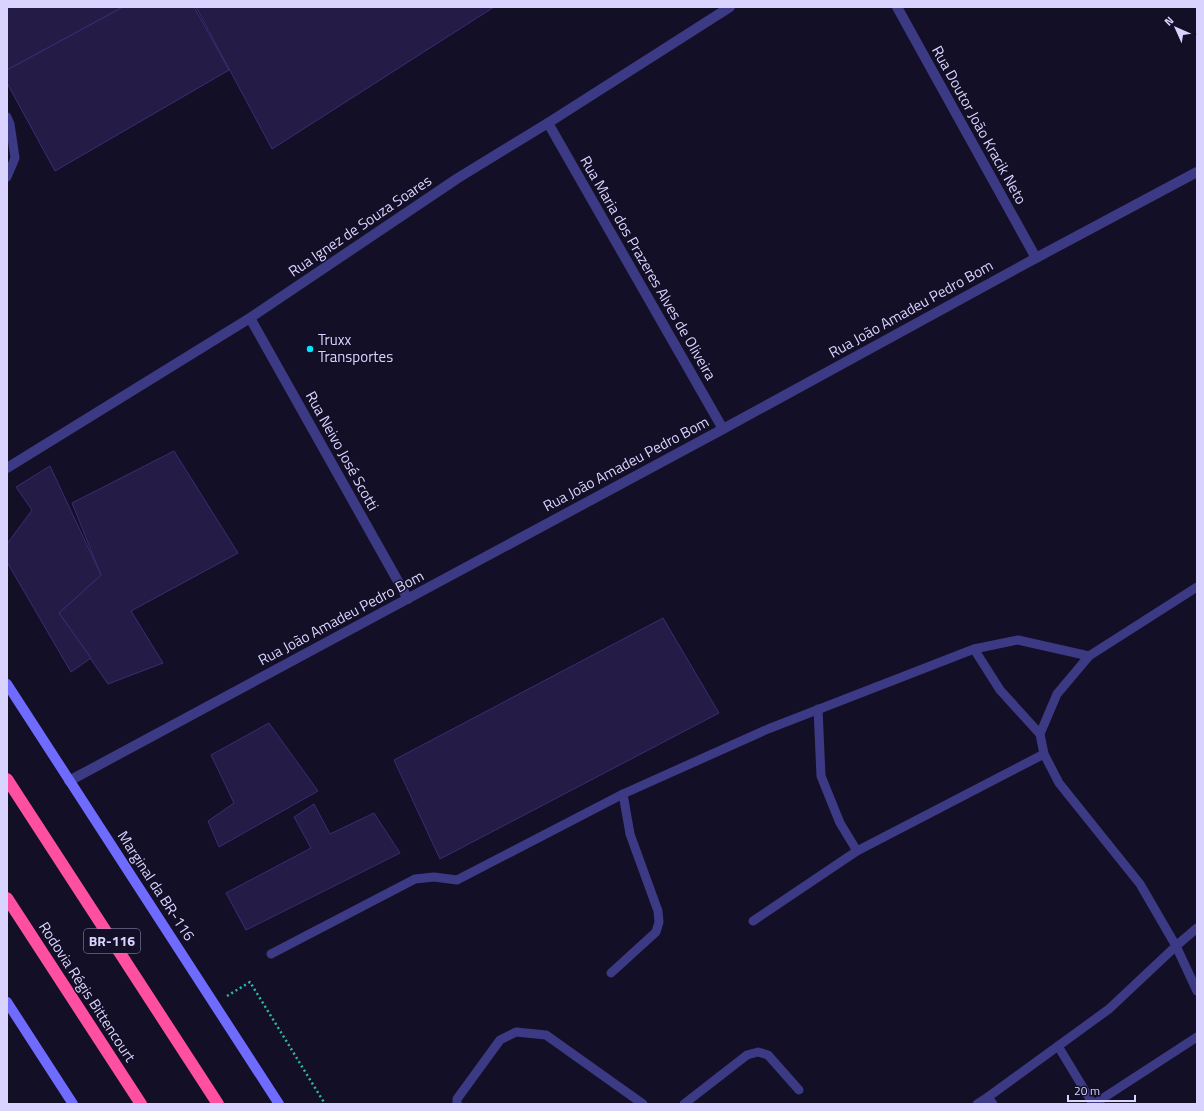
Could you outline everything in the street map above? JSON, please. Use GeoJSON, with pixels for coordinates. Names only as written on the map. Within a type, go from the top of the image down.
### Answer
{"type":"FeatureCollection","features":[{"type":"Feature","properties":{"kind":"highway","name":"BR-116"},"geometry":{"type":"LineString","coordinates":[[7,779],[218,1104]]}},
{"type":"Feature","properties":{"kind":"highway","name":"Rodovia Régis Bittencourt"},"geometry":{"type":"LineString","coordinates":[[7,898],[141,1104]]}},
{"type":"Feature","properties":{"kind":"main road","name":"Marginal da BR-116"},"geometry":{"type":"LineString","coordinates":[[7,684],[279,1104]]}},
{"type":"Feature","properties":{"kind":"main road"},"geometry":{"type":"LineString","coordinates":[[7,1002],[73,1104]]}},
{"type":"Feature","properties":{"kind":"street","name":"Rua Ignez de Souza Soares"},"geometry":{"type":"LineString","coordinates":[[7,468],[250,318],[458,178],[548,123],[730,7]]}},
{"type":"Feature","properties":{"kind":"street","name":"Rua Doutor João Kracik Neto"},"geometry":{"type":"LineString","coordinates":[[897,7],[1036,258]]}},
{"type":"Feature","properties":{"kind":"street","name":"Rua Maria dos Prazeres Alves de Oliveira"},"geometry":{"type":"LineString","coordinates":[[548,123],[723,429]]}},
{"type":"Feature","properties":{"kind":"street","name":"Rua João Amadeu Pedro Bom"},"geometry":{"type":"LineString","coordinates":[[70,781],[1197,172]]}},
{"type":"Feature","properties":{"kind":"street","name":"Rua Neivo José Scotti"},"geometry":{"type":"LineString","coordinates":[[250,318],[408,599]]}},
{"type":"Feature","properties":{"kind":"lane"},"geometry":{"type":"LineString","coordinates":[[7,117],[10,124],[15,158],[7,177]]}},
{"type":"Feature","properties":{"kind":"lane"},"geometry":{"type":"LineString","coordinates":[[1040,734],[1057,694],[1089,656],[1197,587]]}},
{"type":"Feature","properties":{"kind":"lane"},"geometry":{"type":"LineString","coordinates":[[271,954],[415,879],[434,876],[456,880],[623,794],[768,729],[974,649],[1018,640],[1089,656]]}},
{"type":"Feature","properties":{"kind":"lane"},"geometry":{"type":"LineString","coordinates":[[974,649],[1000,690],[1040,734],[1044,754],[1059,783],[1140,884],[1176,946],[1197,991]]}},
{"type":"Feature","properties":{"kind":"lane"},"geometry":{"type":"LineString","coordinates":[[818,709],[821,776],[840,824],[857,851]]}},
{"type":"Feature","properties":{"kind":"lane"},"geometry":{"type":"LineString","coordinates":[[753,921],[857,851],[1044,754]]}},
{"type":"Feature","properties":{"kind":"lane"},"geometry":{"type":"LineString","coordinates":[[612,973],[656,932],[659,922],[658,911],[630,834],[623,794]]}},
{"type":"Feature","properties":{"kind":"lane"},"geometry":{"type":"LineString","coordinates":[[977,1104],[990,1100],[1058,1046],[1109,1009],[1197,928]]}},
{"type":"Feature","properties":{"kind":"lane"},"geometry":{"type":"LineString","coordinates":[[457,1104],[458,1099],[500,1040],[516,1032],[546,1035],[643,1104]]}},
{"type":"Feature","properties":{"kind":"lane"},"geometry":{"type":"LineString","coordinates":[[1058,1046],[1094,1104],[1197,1037]]}},
{"type":"Feature","properties":{"kind":"lane"},"geometry":{"type":"LineString","coordinates":[[684,1104],[747,1055],[758,1052],[768,1055],[799,1090]]}},
{"type":"Feature","properties":{"kind":"path"},"geometry":{"type":"LineString","coordinates":[[215,1004],[250,982],[325,1104]]}},
{"type":"Feature","properties":{"kind":"building"},"geometry":{"type":"Polygon","coordinates":[[[7,7],[123,7],[7,70],[7,7]]]}},
{"type":"Feature","properties":{"kind":"building"},"geometry":{"type":"Polygon","coordinates":[[[123,7],[194,7],[229,70],[55,171],[7,83],[7,70],[123,7]]]}},
{"type":"Feature","properties":{"kind":"building"},"geometry":{"type":"Polygon","coordinates":[[[196,7],[494,7],[272,149],[196,7]]]}},
{"type":"Feature","properties":{"kind":"building"},"geometry":{"type":"Polygon","coordinates":[[[174,451],[238,553],[131,611],[163,663],[108,684],[59,613],[101,575],[72,503],[174,451]]]}},
{"type":"Feature","properties":{"kind":"building"},"geometry":{"type":"Polygon","coordinates":[[[50,466],[101,575],[59,613],[91,658],[71,672],[7,562],[7,544],[32,510],[16,487],[50,466]]]}},
{"type":"Feature","properties":{"kind":"building"},"geometry":{"type":"Polygon","coordinates":[[[663,618],[719,713],[440,859],[394,760],[663,618]]]}},
{"type":"Feature","properties":{"kind":"building"},"geometry":{"type":"Polygon","coordinates":[[[269,723],[318,791],[219,847],[208,821],[234,803],[211,755],[269,723]]]}},
{"type":"Feature","properties":{"kind":"building"},"geometry":{"type":"Polygon","coordinates":[[[314,804],[330,834],[374,813],[400,853],[246,930],[226,893],[311,848],[294,817],[314,804]]]}},
{"type":"Feature","properties":{"kind":"place","name":"Truxx Transportes"},"geometry":{"type":"Point","coordinates":[310,349]}}]}
